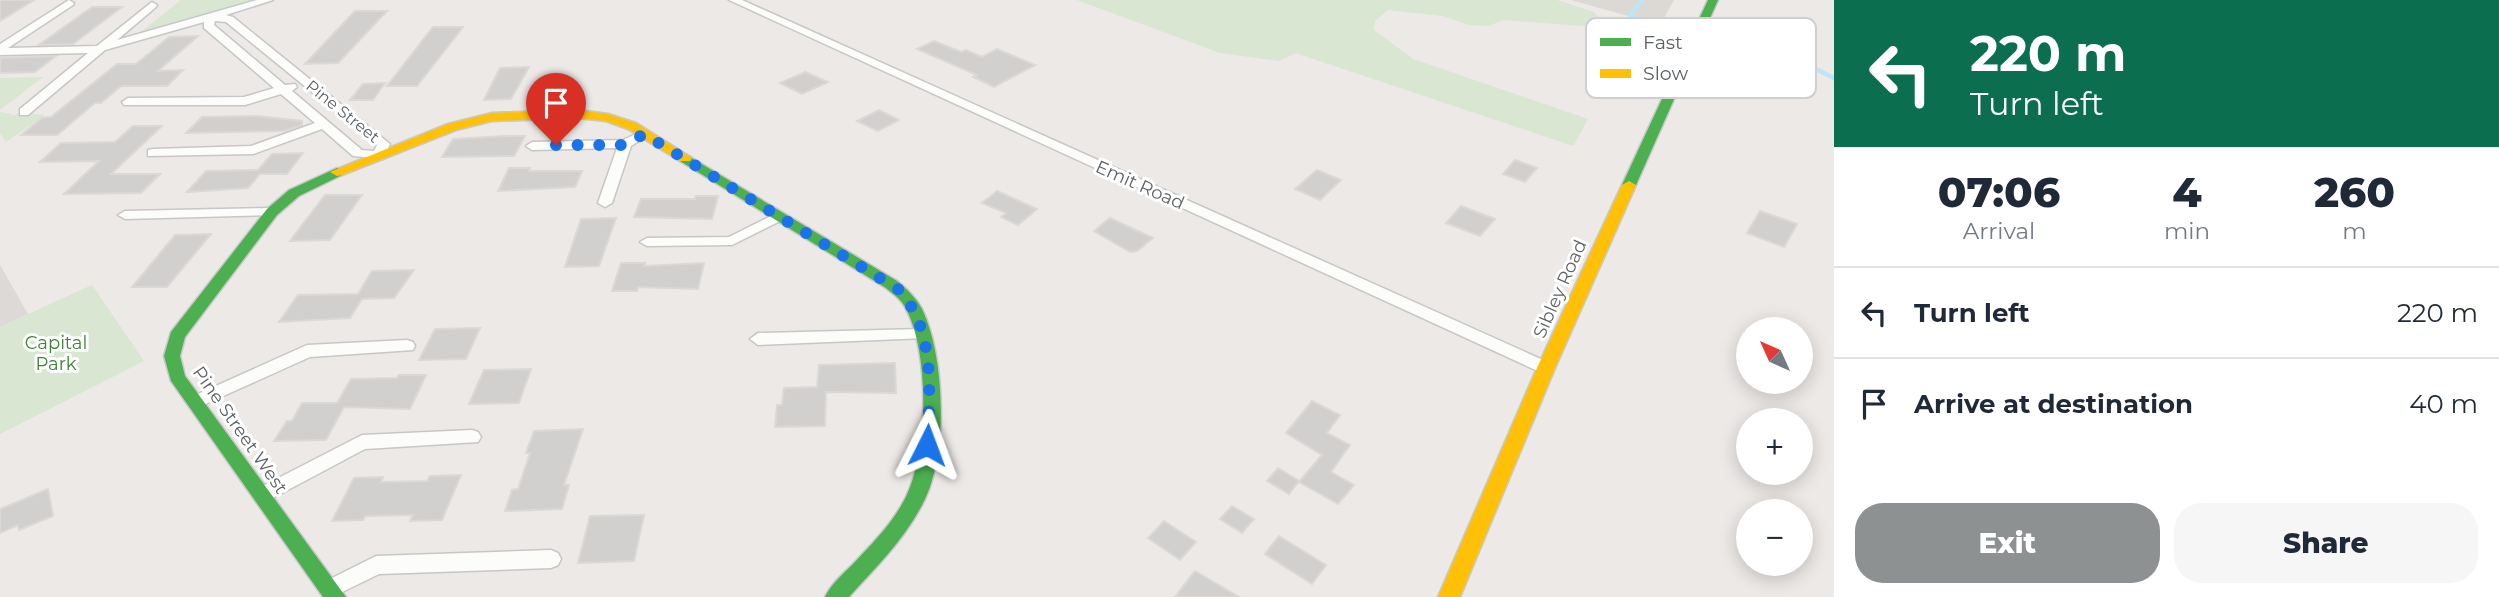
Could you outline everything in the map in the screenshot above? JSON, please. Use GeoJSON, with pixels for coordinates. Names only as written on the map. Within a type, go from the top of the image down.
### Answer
{"type":"FeatureCollection","features":[{"type":"Feature","properties":{"kind":"street"},"geometry":{"type":"LineString","coordinates":[[0,50],[97,50],[268,0]]}},
{"type":"Feature","properties":{"kind":"street","name":"Emit Road"},"geometry":{"type":"LineString","coordinates":[[734,0],[1546,368]]}},
{"type":"Feature","properties":{"kind":"street","name":"Sibley Road"},"geometry":{"type":"LineString","coordinates":[[1705,18],[1713,0]]}},
{"type":"Feature","properties":{"kind":"street"},"geometry":{"type":"LineString","coordinates":[[0,50],[69,3]]}},
{"type":"Feature","properties":{"kind":"street"},"geometry":{"type":"LineString","coordinates":[[24,112],[152,5]]}},
{"type":"Feature","properties":{"kind":"street","name":"Pine Street"},"geometry":{"type":"LineString","coordinates":[[210,17],[229,19],[256,41],[384,144],[379,156],[358,153],[208,26],[210,17]]}},
{"type":"Feature","properties":{"kind":"street"},"geometry":{"type":"LineString","coordinates":[[234,48],[256,41]]}},
{"type":"Feature","properties":{"kind":"street"},"geometry":{"type":"LineString","coordinates":[[128,102],[245,101],[306,82]]}},
{"type":"Feature","properties":{"kind":"street","name":"Sibley Road"},"geometry":{"type":"LineString","coordinates":[[1449,597],[1546,368],[1669,98]]}},
{"type":"Feature","properties":{"kind":"street"},"geometry":{"type":"LineString","coordinates":[[313,115],[337,106]]}},
{"type":"Feature","properties":{"kind":"street","name":"Pine Street West"},"geometry":{"type":"LineString","coordinates":[[332,593],[177,377],[172,364],[172,347],[177,336],[272,212],[312,182],[452,127],[505,116],[594,115],[621,121],[644,134],[898,289],[917,314],[931,379],[924,475],[916,496],[904,515],[836,597]]}},
{"type":"Feature","properties":{"kind":"street"},"geometry":{"type":"LineString","coordinates":[[153,153],[253,150],[324,124]]}},
{"type":"Feature","properties":{"kind":"street"},"geometry":{"type":"LineString","coordinates":[[532,146],[625,145],[644,134]]}},
{"type":"Feature","properties":{"kind":"street"},"geometry":{"type":"LineString","coordinates":[[605,202],[625,145]]}},
{"type":"Feature","properties":{"kind":"street"},"geometry":{"type":"LineString","coordinates":[[125,215],[272,212]]}},
{"type":"Feature","properties":{"kind":"street"},"geometry":{"type":"LineString","coordinates":[[647,242],[732,241],[779,216]]}},
{"type":"Feature","properties":{"kind":"street"},"geometry":{"type":"LineString","coordinates":[[758,340],[921,334]]}},
{"type":"Feature","properties":{"kind":"street"},"geometry":{"type":"LineString","coordinates":[[195,402],[307,351],[407,346]]}},
{"type":"Feature","properties":{"kind":"street"},"geometry":{"type":"LineString","coordinates":[[262,495],[362,442],[472,437]]}},
{"type":"Feature","properties":{"kind":"street"},"geometry":{"type":"LineString","coordinates":[[332,593],[376,565],[551,559]]}},
{"type":"Feature","properties":{"kind":"shaded area"},"geometry":{"type":"Polygon","coordinates":[[[1571,0],[1674,0],[1664,18],[1635,18],[1571,0]]]}},
{"type":"Feature","properties":{"kind":"shaded area"},"geometry":{"type":"Polygon","coordinates":[[[0,265],[28,314],[0,327],[0,265]]]}},
{"type":"Feature","properties":{"kind":"green space"},"geometry":{"type":"Polygon","coordinates":[[[181,0],[253,0],[141,32],[181,0]]]}},
{"type":"Feature","properties":{"kind":"green space"},"geometry":{"type":"Polygon","coordinates":[[[1077,0],[1557,0],[1594,12],[1599,18],[1586,18],[1586,25],[1583,26],[1504,20],[1488,26],[1469,25],[1443,16],[1388,10],[1375,21],[1374,30],[1413,59],[1588,119],[1573,146],[1296,53],[1279,61],[1220,53],[1077,0]]]}},
{"type":"Feature","properties":{"kind":"green space"},"geometry":{"type":"Polygon","coordinates":[[[43,77],[0,110],[0,78],[43,77]]]}},
{"type":"Feature","properties":{"kind":"green space"},"geometry":{"type":"Polygon","coordinates":[[[0,112],[12,114],[11,116],[22,113],[45,115],[6,142],[0,133],[0,112]]]}},
{"type":"Feature","properties":{"kind":"green space","name":"Capital Park"},"geometry":{"type":"Polygon","coordinates":[[[92,285],[144,361],[0,434],[0,327],[92,285]]]}},
{"type":"Feature","properties":{"kind":"building"},"geometry":{"type":"Polygon","coordinates":[[[0,0],[34,0],[0,21],[0,0]]]}},
{"type":"Feature","properties":{"kind":"building"},"geometry":{"type":"Polygon","coordinates":[[[92,7],[122,7],[73,44],[39,45],[92,7]]]}},
{"type":"Feature","properties":{"kind":"building"},"geometry":{"type":"Polygon","coordinates":[[[355,11],[387,11],[338,63],[305,64],[355,11]]]}},
{"type":"Feature","properties":{"kind":"building"},"geometry":{"type":"Polygon","coordinates":[[[433,27],[463,27],[417,86],[387,86],[433,27]]]}},
{"type":"Feature","properties":{"kind":"building"},"geometry":{"type":"Polygon","coordinates":[[[198,36],[158,71],[183,70],[167,86],[121,86],[101,103],[95,103],[57,135],[21,135],[42,118],[51,117],[117,64],[136,64],[169,37],[198,36]]]}},
{"type":"Feature","properties":{"kind":"building"},"geometry":{"type":"Polygon","coordinates":[[[934,41],[982,57],[997,49],[1035,65],[994,87],[973,77],[977,75],[917,49],[934,41]]]}},
{"type":"Feature","properties":{"kind":"building"},"geometry":{"type":"Polygon","coordinates":[[[56,56],[35,72],[0,73],[0,58],[56,56]]]}},
{"type":"Feature","properties":{"kind":"building"},"geometry":{"type":"Polygon","coordinates":[[[529,67],[511,99],[484,100],[500,68],[529,67]]]}},
{"type":"Feature","properties":{"kind":"building"},"geometry":{"type":"Polygon","coordinates":[[[805,72],[828,82],[802,94],[780,83],[805,72]]]}},
{"type":"Feature","properties":{"kind":"building"},"geometry":{"type":"Polygon","coordinates":[[[385,83],[373,100],[350,100],[363,84],[385,83]]]}},
{"type":"Feature","properties":{"kind":"building"},"geometry":{"type":"Polygon","coordinates":[[[879,110],[899,120],[878,131],[857,121],[879,110]]]}},
{"type":"Feature","properties":{"kind":"building"},"geometry":{"type":"Polygon","coordinates":[[[257,116],[302,121],[302,125],[284,131],[186,133],[202,117],[257,116]]]}},
{"type":"Feature","properties":{"kind":"building"},"geometry":{"type":"Polygon","coordinates":[[[133,126],[162,126],[111,174],[160,174],[141,193],[64,194],[99,161],[40,162],[61,143],[115,142],[133,126]]]}},
{"type":"Feature","properties":{"kind":"building"},"geometry":{"type":"Polygon","coordinates":[[[525,136],[514,156],[442,157],[453,139],[525,136]]]}},
{"type":"Feature","properties":{"kind":"building"},"geometry":{"type":"Polygon","coordinates":[[[303,153],[287,174],[260,174],[248,188],[187,192],[206,171],[258,170],[272,154],[303,153]]]}},
{"type":"Feature","properties":{"kind":"building"},"geometry":{"type":"Polygon","coordinates":[[[1515,160],[1537,168],[1525,182],[1503,174],[1515,160]]]}},
{"type":"Feature","properties":{"kind":"building"},"geometry":{"type":"Polygon","coordinates":[[[509,168],[530,168],[529,171],[582,171],[575,187],[498,191],[509,168]]]}},
{"type":"Feature","properties":{"kind":"building"},"geometry":{"type":"Polygon","coordinates":[[[1317,170],[1341,180],[1320,200],[1295,189],[1317,170]]]}},
{"type":"Feature","properties":{"kind":"building"},"geometry":{"type":"Polygon","coordinates":[[[997,191],[1037,209],[1018,225],[1001,217],[1006,213],[982,203],[997,191]]]}},
{"type":"Feature","properties":{"kind":"building"},"geometry":{"type":"Polygon","coordinates":[[[325,195],[362,195],[330,240],[290,241],[325,195]]]}},
{"type":"Feature","properties":{"kind":"building"},"geometry":{"type":"Polygon","coordinates":[[[696,196],[718,196],[712,219],[634,217],[641,199],[695,199],[696,196]]]}},
{"type":"Feature","properties":{"kind":"building"},"geometry":{"type":"Polygon","coordinates":[[[1461,206],[1495,219],[1480,236],[1446,223],[1461,206]]]}},
{"type":"Feature","properties":{"kind":"building"},"geometry":{"type":"Polygon","coordinates":[[[1760,211],[1797,224],[1784,247],[1747,233],[1760,211]]]}},
{"type":"Feature","properties":{"kind":"building"},"geometry":{"type":"Polygon","coordinates":[[[616,218],[599,266],[565,267],[581,219],[616,218]]]}},
{"type":"Feature","properties":{"kind":"building"},"geometry":{"type":"Polygon","coordinates":[[[1110,218],[1153,238],[1137,251],[1130,252],[1094,231],[1110,218]]]}},
{"type":"Feature","properties":{"kind":"building"},"geometry":{"type":"Polygon","coordinates":[[[211,234],[167,287],[132,287],[175,235],[211,234]]]}},
{"type":"Feature","properties":{"kind":"building"},"geometry":{"type":"Polygon","coordinates":[[[621,263],[645,263],[644,266],[704,263],[698,289],[638,287],[637,291],[612,291],[621,263]]]}},
{"type":"Feature","properties":{"kind":"building"},"geometry":{"type":"Polygon","coordinates":[[[414,270],[394,298],[362,299],[350,318],[279,322],[298,295],[358,294],[372,271],[414,270]]]}},
{"type":"Feature","properties":{"kind":"building"},"geometry":{"type":"Polygon","coordinates":[[[480,328],[466,359],[419,360],[435,329],[480,328]]]}},
{"type":"Feature","properties":{"kind":"building"},"geometry":{"type":"Polygon","coordinates":[[[895,363],[896,393],[826,392],[825,426],[775,427],[777,405],[782,405],[784,388],[817,387],[819,365],[895,363]]]}},
{"type":"Feature","properties":{"kind":"building"},"geometry":{"type":"Polygon","coordinates":[[[531,369],[519,403],[469,404],[484,370],[531,369]]]}},
{"type":"Feature","properties":{"kind":"building"},"geometry":{"type":"Polygon","coordinates":[[[399,375],[426,375],[410,409],[344,407],[326,440],[274,441],[287,421],[292,421],[302,403],[337,403],[351,379],[397,378],[399,375]]]}},
{"type":"Feature","properties":{"kind":"building"},"geometry":{"type":"Polygon","coordinates":[[[1312,401],[1340,415],[1327,433],[1350,445],[1331,472],[1354,485],[1338,504],[1299,482],[1322,455],[1286,433],[1312,401]]]}},
{"type":"Feature","properties":{"kind":"building"},"geometry":{"type":"Polygon","coordinates":[[[583,429],[564,485],[569,485],[562,509],[505,511],[512,490],[518,489],[534,431],[583,429]]]}},
{"type":"Feature","properties":{"kind":"building"},"geometry":{"type":"Polygon","coordinates":[[[1278,468],[1299,481],[1289,494],[1267,481],[1278,468]]]}},
{"type":"Feature","properties":{"kind":"building"},"geometry":{"type":"Polygon","coordinates":[[[461,475],[442,520],[410,521],[413,515],[365,516],[363,520],[332,521],[354,478],[383,477],[381,482],[427,481],[430,476],[461,475]]]}},
{"type":"Feature","properties":{"kind":"building"},"geometry":{"type":"Polygon","coordinates":[[[48,489],[53,516],[19,530],[18,525],[0,533],[0,509],[48,489]]]}},
{"type":"Feature","properties":{"kind":"building"},"geometry":{"type":"Polygon","coordinates":[[[1232,506],[1254,519],[1242,533],[1220,519],[1232,506]]]}},
{"type":"Feature","properties":{"kind":"building"},"geometry":{"type":"Polygon","coordinates":[[[644,515],[634,561],[578,563],[590,516],[644,515]]]}},
{"type":"Feature","properties":{"kind":"building"},"geometry":{"type":"Polygon","coordinates":[[[1164,521],[1196,542],[1180,560],[1148,538],[1164,521]]]}},
{"type":"Feature","properties":{"kind":"building"},"geometry":{"type":"Polygon","coordinates":[[[1279,536],[1326,565],[1312,584],[1265,554],[1279,536]]]}},
{"type":"Feature","properties":{"kind":"building"},"geometry":{"type":"Polygon","coordinates":[[[1195,571],[1239,597],[1175,597],[1195,571]]]}},
{"type":"Feature","properties":{"kind":"waterway"},"geometry":{"type":"LineString","coordinates":[[1638,18],[1630,15],[1642,0]]}},
{"type":"Feature","properties":{"kind":"waterway"},"geometry":{"type":"LineString","coordinates":[[1816,69],[1834,78]]}},
{"type":"Feature","properties":{"kind":"traffic: fast"},"geometry":{"type":"LineString","coordinates":[[1705,18],[1713,0]]}},
{"type":"Feature","properties":{"kind":"traffic: fast"},"geometry":{"type":"LineString","coordinates":[[1629,185],[1669,98]]}},
{"type":"Feature","properties":{"kind":"traffic: fast"},"geometry":{"type":"LineString","coordinates":[[685,158],[892,285],[909,301],[921,327],[930,375],[931,403],[923,479],[900,524],[836,597]]}},
{"type":"Feature","properties":{"kind":"traffic: fast"},"geometry":{"type":"LineString","coordinates":[[335,597],[177,377],[172,356],[177,336],[272,212],[294,193],[337,172]]}},
{"type":"Feature","properties":{"kind":"traffic: slow"},"geometry":{"type":"LineString","coordinates":[[337,172],[452,127],[492,117],[578,114],[608,118],[632,126],[685,158]]}},
{"type":"Feature","properties":{"kind":"traffic: slow"},"geometry":{"type":"LineString","coordinates":[[1449,597],[1546,368],[1629,185]]}},
{"type":"Feature","properties":{"kind":"route"},"geometry":{"type":"LineString","coordinates":[[556,145],[625,145],[644,134],[898,289],[917,314],[931,379],[927,445]]}}]}
